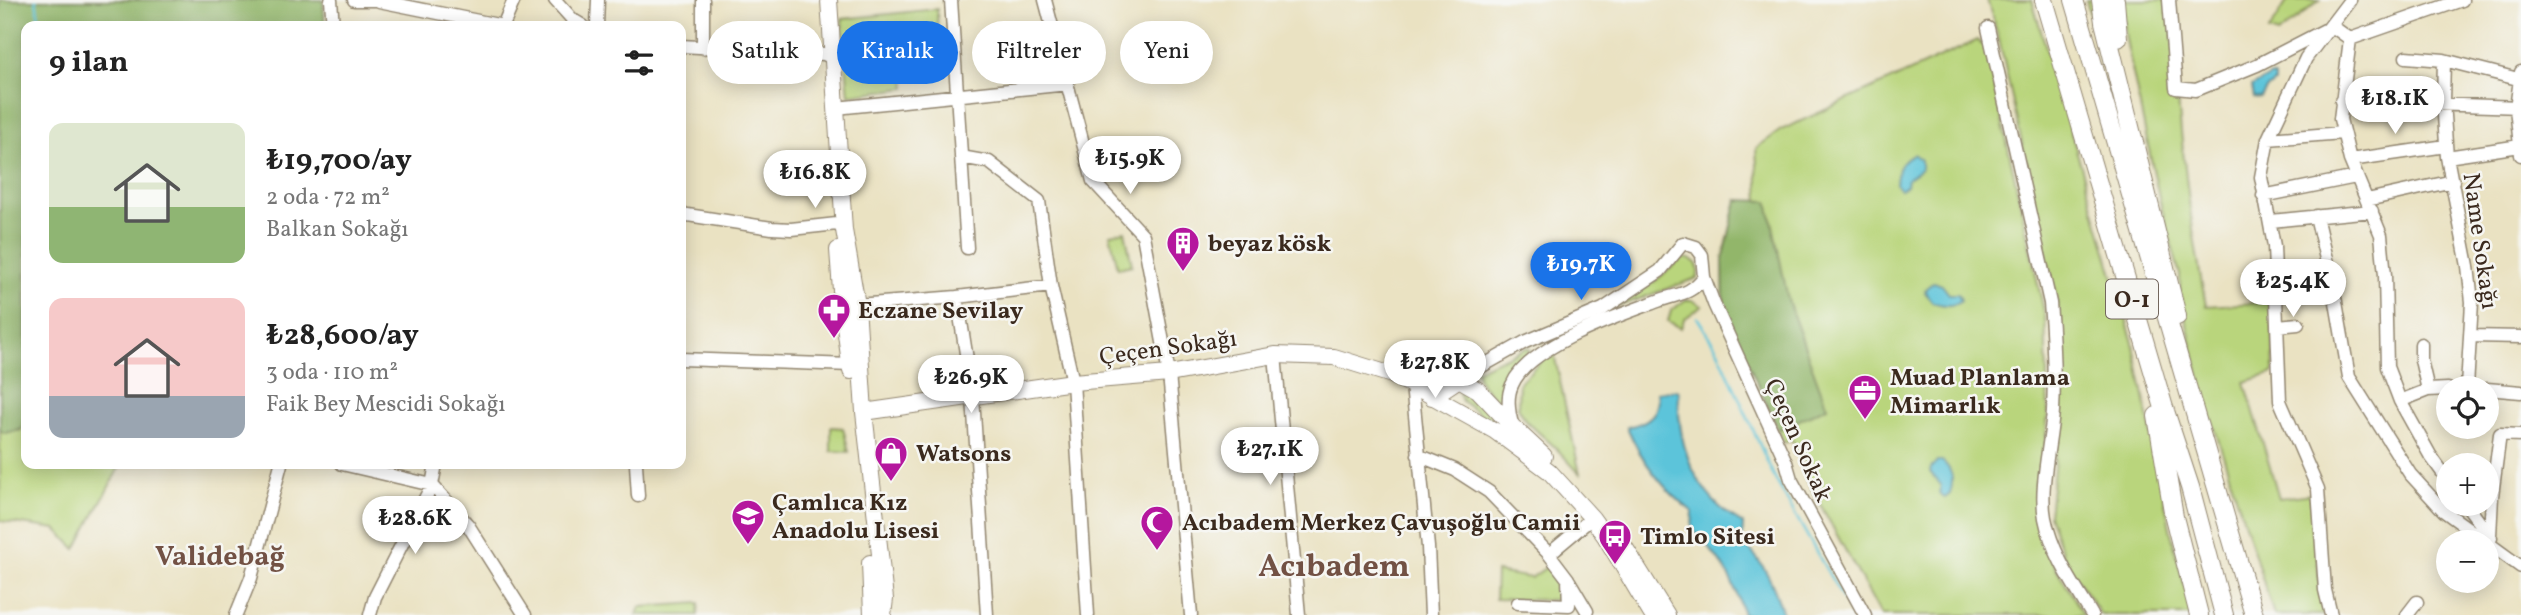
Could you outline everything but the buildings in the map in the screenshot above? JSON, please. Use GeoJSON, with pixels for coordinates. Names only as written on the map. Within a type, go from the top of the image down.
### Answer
{"type":"FeatureCollection","features":[{"type":"Feature","properties":{"kind":"highway","name":"O-1"},"geometry":{"type":"LineString","coordinates":[[2044,0],[2190,487],[2223,609]]}},
{"type":"Feature","properties":{"kind":"highway","name":"O-1"},"geometry":{"type":"LineString","coordinates":[[2074,0],[2254,615]]}},
{"type":"Feature","properties":{"kind":"highway"},"geometry":{"type":"LineString","coordinates":[[2101,0],[2104,22],[2174,302],[2188,391]]}},
{"type":"Feature","properties":{"kind":"highway"},"geometry":{"type":"LineString","coordinates":[[2115,0],[2134,141]]}},
{"type":"Feature","properties":{"kind":"highway"},"geometry":{"type":"LineString","coordinates":[[2145,344],[2174,517],[2199,615]]}},
{"type":"Feature","properties":{"kind":"highway"},"geometry":{"type":"LineString","coordinates":[[2244,579],[2261,615]]}},
{"type":"Feature","properties":{"kind":"main road"},"geometry":{"type":"LineString","coordinates":[[819,0],[836,108],[842,304],[872,579],[872,615]]}},
{"type":"Feature","properties":{"kind":"main road"},"geometry":{"type":"LineString","coordinates":[[829,0],[828,56],[840,227],[857,305],[864,412],[885,599],[883,615]]}},
{"type":"Feature","properties":{"kind":"main road","name":"Çeçen Sokağı"},"geometry":{"type":"LineString","coordinates":[[864,412],[1073,382],[1170,374],[1275,355],[1334,357],[1392,375],[1412,385],[1495,431],[1549,471],[1592,518],[1644,598],[1652,615]]}},
{"type":"Feature","properties":{"kind":"main road"},"geometry":{"type":"LineString","coordinates":[[1432,397],[1458,379]]}},
{"type":"Feature","properties":{"kind":"main road"},"geometry":{"type":"LineString","coordinates":[[1458,379],[1453,386],[1453,395],[1468,415]]}},
{"type":"Feature","properties":{"kind":"main road"},"geometry":{"type":"LineString","coordinates":[[1458,379],[1478,390],[1606,519],[1667,615]]}},
{"type":"Feature","properties":{"kind":"street"},"geometry":{"type":"LineString","coordinates":[[331,0],[333,21]]}},
{"type":"Feature","properties":{"kind":"street"},"geometry":{"type":"LineString","coordinates":[[354,0],[381,0],[480,21]]}},
{"type":"Feature","properties":{"kind":"street"},"geometry":{"type":"LineString","coordinates":[[505,21],[514,0]]}},
{"type":"Feature","properties":{"kind":"street"},"geometry":{"type":"LineString","coordinates":[[555,0],[575,21]]}},
{"type":"Feature","properties":{"kind":"street"},"geometry":{"type":"LineString","coordinates":[[597,21],[598,0]]}},
{"type":"Feature","properties":{"kind":"street"},"geometry":{"type":"LineString","coordinates":[[702,0],[703,48]]}},
{"type":"Feature","properties":{"kind":"street"},"geometry":{"type":"LineString","coordinates":[[951,0],[967,248]]}},
{"type":"Feature","properties":{"kind":"street"},"geometry":{"type":"LineString","coordinates":[[1045,0],[1051,21]]}},
{"type":"Feature","properties":{"kind":"street"},"geometry":{"type":"LineString","coordinates":[[2169,0],[2176,89],[2196,90],[2257,65],[2332,26]]}},
{"type":"Feature","properties":{"kind":"street"},"geometry":{"type":"LineString","coordinates":[[2331,615],[2325,590],[2318,489],[2280,401],[2274,246],[2261,177],[2268,139],[2306,58],[2350,0]]}},
{"type":"Feature","properties":{"kind":"street"},"geometry":{"type":"LineString","coordinates":[[2350,38],[2462,0]]}},
{"type":"Feature","properties":{"kind":"street"},"geometry":{"type":"LineString","coordinates":[[2332,26],[2350,38]]}},
{"type":"Feature","properties":{"kind":"street"},"geometry":{"type":"LineString","coordinates":[[1988,28],[2050,303],[2053,411],[2046,472],[2045,518],[2061,564],[2092,615]]}},
{"type":"Feature","properties":{"kind":"street"},"geometry":{"type":"LineString","coordinates":[[2350,38],[2342,101],[2342,133],[2356,177],[2381,235],[2385,275],[2387,366],[2400,401],[2436,463]]}},
{"type":"Feature","properties":{"kind":"street"},"geometry":{"type":"LineString","coordinates":[[686,46],[828,56]]}},
{"type":"Feature","properties":{"kind":"street"},"geometry":{"type":"LineString","coordinates":[[2350,160],[2446,151],[2521,151],[2520,75],[2444,60],[2406,57]]}},
{"type":"Feature","properties":{"kind":"street","name":"Name Sokağı"},"geometry":{"type":"LineString","coordinates":[[2444,60],[2446,151],[2472,302],[2470,336],[2472,376]]}},
{"type":"Feature","properties":{"kind":"street"},"geometry":{"type":"LineString","coordinates":[[836,108],[1058,84]]}},
{"type":"Feature","properties":{"kind":"street"},"geometry":{"type":"LineString","coordinates":[[1068,84],[1093,181],[1143,235],[1170,374],[1191,615]]}},
{"type":"Feature","properties":{"kind":"street"},"geometry":{"type":"LineString","coordinates":[[2342,101],[2443,102],[2519,107]]}},
{"type":"Feature","properties":{"kind":"street"},"geometry":{"type":"LineString","coordinates":[[2268,139],[2342,133]]}},
{"type":"Feature","properties":{"kind":"street"},"geometry":{"type":"LineString","coordinates":[[961,157],[989,162],[1039,201],[1051,286],[1073,382],[1088,615]]}},
{"type":"Feature","properties":{"kind":"street"},"geometry":{"type":"LineString","coordinates":[[2263,196],[2356,177]]}},
{"type":"Feature","properties":{"kind":"street"},"geometry":{"type":"LineString","coordinates":[[2270,221],[2369,206],[2452,181]]}},
{"type":"Feature","properties":{"kind":"street"},"geometry":{"type":"LineString","coordinates":[[686,214],[772,228],[840,227]]}},
{"type":"Feature","properties":{"kind":"street"},"geometry":{"type":"LineString","coordinates":[[2316,216],[2336,302],[2349,377],[2410,474],[2444,511],[2515,563]]}},
{"type":"Feature","properties":{"kind":"street","name":"Çeçen Sokak"},"geometry":{"type":"LineString","coordinates":[[1458,379],[1525,342],[1603,309],[1660,271],[1683,243],[1696,247],[1702,254],[1704,277],[1801,500],[1865,615]]}},
{"type":"Feature","properties":{"kind":"street"},"geometry":{"type":"LineString","coordinates":[[1513,427],[1509,405],[1512,384],[1522,371],[1547,349],[1638,309],[1695,289],[1704,277]]}},
{"type":"Feature","properties":{"kind":"street"},"geometry":{"type":"LineString","coordinates":[[857,305],[1051,286]]}},
{"type":"Feature","properties":{"kind":"street"},"geometry":{"type":"LineString","coordinates":[[957,297],[973,397],[988,615]]}},
{"type":"Feature","properties":{"kind":"street"},"geometry":{"type":"LineString","coordinates":[[2277,326],[2298,324]]}},
{"type":"Feature","properties":{"kind":"street"},"geometry":{"type":"LineString","coordinates":[[2470,336],[2521,337]]}},
{"type":"Feature","properties":{"kind":"street"},"geometry":{"type":"LineString","coordinates":[[2421,344],[2421,360],[2428,390]]}},
{"type":"Feature","properties":{"kind":"street"},"geometry":{"type":"LineString","coordinates":[[1275,355],[1299,615]]}},
{"type":"Feature","properties":{"kind":"street"},"geometry":{"type":"LineString","coordinates":[[686,359],[850,365]]}},
{"type":"Feature","properties":{"kind":"street"},"geometry":{"type":"LineString","coordinates":[[1412,385],[1428,547],[1431,615]]}},
{"type":"Feature","properties":{"kind":"street"},"geometry":{"type":"LineString","coordinates":[[2400,401],[2436,390]]}},
{"type":"Feature","properties":{"kind":"street"},"geometry":{"type":"LineString","coordinates":[[2499,390],[2521,392]]}},
{"type":"Feature","properties":{"kind":"street"},"geometry":{"type":"LineString","coordinates":[[2490,530],[2491,496],[2500,434],[2521,435]]}},
{"type":"Feature","properties":{"kind":"street"},"geometry":{"type":"LineString","coordinates":[[1418,455],[1455,470],[1489,492],[1549,554],[1587,611]]}},
{"type":"Feature","properties":{"kind":"street"},"geometry":{"type":"LineString","coordinates":[[236,615],[251,578],[280,469]]}},
{"type":"Feature","properties":{"kind":"street"},"geometry":{"type":"LineString","coordinates":[[387,469],[432,485],[468,525],[525,615]]}},
{"type":"Feature","properties":{"kind":"street"},"geometry":{"type":"LineString","coordinates":[[369,615],[375,597],[432,485],[435,469]]}},
{"type":"Feature","properties":{"kind":"street"},"geometry":{"type":"LineString","coordinates":[[636,469],[638,496]]}},
{"type":"Feature","properties":{"kind":"street"},"geometry":{"type":"LineString","coordinates":[[1549,554],[1592,518]]}},
{"type":"Feature","properties":{"kind":"street"},"geometry":{"type":"LineString","coordinates":[[2499,546],[2515,563]]}},
{"type":"Feature","properties":{"kind":"street"},"geometry":{"type":"LineString","coordinates":[[1518,603],[1569,605],[1568,579]]}},
{"type":"Feature","properties":{"kind":"street"},"geometry":{"type":"LineString","coordinates":[[2407,615],[2417,602]]}},
{"type":"Feature","properties":{"kind":"green space"},"geometry":{"type":"Polygon","coordinates":[[[0,0],[323,0],[325,21],[21,21],[21,430],[4,433],[0,430],[0,0]]]}},
{"type":"Feature","properties":{"kind":"green space"},"geometry":{"type":"Polygon","coordinates":[[[1987,0],[2032,0],[2134,346],[2171,533],[2192,615],[2101,615],[2065,560],[2049,515],[2065,369],[2056,297],[1999,39],[1987,0]]]}},
{"type":"Feature","properties":{"kind":"green space"},"geometry":{"type":"Polygon","coordinates":[[[2086,0],[2093,0],[2105,67],[2086,0]]]}},
{"type":"Feature","properties":{"kind":"green space"},"geometry":{"type":"Polygon","coordinates":[[[2122,0],[2171,0],[2183,153],[2206,306],[2272,302],[2274,373],[2245,382],[2279,498],[2311,494],[2325,615],[2274,615],[2203,392],[2180,295],[2180,275],[2160,202],[2126,40],[2122,0]]]}},
{"type":"Feature","properties":{"kind":"green space"},"geometry":{"type":"Polygon","coordinates":[[[2288,0],[2320,0],[2278,34],[2269,31],[2288,0]]]}},
{"type":"Feature","properties":{"kind":"green space"},"geometry":{"type":"Polygon","coordinates":[[[937,9],[937,21],[842,19],[937,9]]]}},
{"type":"Feature","properties":{"kind":"green space"},"geometry":{"type":"Polygon","coordinates":[[[1978,40],[1981,44],[1985,43],[2045,316],[2048,411],[2039,519],[2055,566],[2084,615],[1881,615],[1804,475],[1810,471],[1792,440],[1784,443],[1724,308],[1723,260],[1737,200],[1759,202],[1756,148],[1781,130],[1978,40]]]}},
{"type":"Feature","properties":{"kind":"green space"},"geometry":{"type":"Polygon","coordinates":[[[848,84],[906,84],[906,88],[849,95],[848,84]]]}},
{"type":"Feature","properties":{"kind":"green space"},"geometry":{"type":"Polygon","coordinates":[[[1737,200],[1768,201],[1789,304],[1827,407],[1778,430],[1724,308],[1723,260],[1737,200]]]}},
{"type":"Feature","properties":{"kind":"green space"},"geometry":{"type":"Polygon","coordinates":[[[1125,231],[1132,265],[1118,268],[1110,234],[1125,231]]]}},
{"type":"Feature","properties":{"kind":"green space"},"geometry":{"type":"Polygon","coordinates":[[[1683,258],[1696,264],[1697,278],[1614,308],[1654,282],[1683,258]]]}},
{"type":"Feature","properties":{"kind":"green space"},"geometry":{"type":"Polygon","coordinates":[[[1685,300],[1692,300],[1702,306],[1684,319],[1681,328],[1668,321],[1671,311],[1685,300]]]}},
{"type":"Feature","properties":{"kind":"green space"},"geometry":{"type":"Polygon","coordinates":[[[1528,347],[1530,350],[1507,381],[1501,406],[1479,381],[1476,370],[1528,347]]]}},
{"type":"Feature","properties":{"kind":"green space"},"geometry":{"type":"Polygon","coordinates":[[[1553,349],[1580,474],[1526,421],[1518,407],[1519,383],[1553,349]]]}},
{"type":"Feature","properties":{"kind":"green space"},"geometry":{"type":"Polygon","coordinates":[[[1466,385],[1536,454],[1462,401],[1459,394],[1466,385]]]}},
{"type":"Feature","properties":{"kind":"green space"},"geometry":{"type":"Polygon","coordinates":[[[831,427],[843,428],[849,452],[831,451],[831,427]]]}},
{"type":"Feature","properties":{"kind":"green space"},"geometry":{"type":"Polygon","coordinates":[[[0,430],[4,433],[21,430],[21,469],[118,469],[76,549],[56,529],[0,521],[0,430]]]}},
{"type":"Feature","properties":{"kind":"green space"},"geometry":{"type":"Polygon","coordinates":[[[1551,564],[1563,586],[1557,600],[1495,599],[1496,572],[1531,578],[1551,564]]]}},
{"type":"Feature","properties":{"kind":"green space"},"geometry":{"type":"Polygon","coordinates":[[[699,603],[698,615],[637,615],[640,607],[699,603]]]}},
{"type":"Feature","properties":{"kind":"water"},"geometry":{"type":"Polygon","coordinates":[[[2271,76],[2274,77],[2274,83],[2261,97],[2254,98],[2252,87],[2271,76]]]}},
{"type":"Feature","properties":{"kind":"water"},"geometry":{"type":"Polygon","coordinates":[[[1913,154],[1921,160],[1921,169],[1908,178],[1907,186],[1900,189],[1896,184],[1898,170],[1913,154]]]}},
{"type":"Feature","properties":{"kind":"water"},"geometry":{"type":"Polygon","coordinates":[[[1934,282],[1942,285],[1949,294],[1958,294],[1961,300],[1951,305],[1932,302],[1925,292],[1934,282]]]}},
{"type":"Feature","properties":{"kind":"water"},"geometry":{"type":"Polygon","coordinates":[[[1679,390],[1681,430],[1692,467],[1712,499],[1726,513],[1743,524],[1742,542],[1757,557],[1768,575],[1783,615],[1743,615],[1736,590],[1724,568],[1692,529],[1693,512],[1662,484],[1633,440],[1627,427],[1647,420],[1655,412],[1657,392],[1679,390]]]}},
{"type":"Feature","properties":{"kind":"water"},"geometry":{"type":"Polygon","coordinates":[[[1937,461],[1946,464],[1952,476],[1950,494],[1945,498],[1939,493],[1941,485],[1930,472],[1937,461]]]}},
{"type":"Feature","properties":{"kind":"waterway"},"geometry":{"type":"LineString","coordinates":[[36,0],[39,21]]}},
{"type":"Feature","properties":{"kind":"waterway"},"geometry":{"type":"LineString","coordinates":[[1697,317],[1718,351],[1775,479],[1852,615]]}},
{"type":"Feature","properties":{"kind":"place","name":"beyaz kösk"},"geometry":{"type":"Point","coordinates":[1183,273]}},
{"type":"Feature","properties":{"kind":"place","name":"Eczane Sevilay"},"geometry":{"type":"Point","coordinates":[834,340]}},
{"type":"Feature","properties":{"kind":"place","name":"Muad Planlama Mimarlık"},"geometry":{"type":"Point","coordinates":[1865,421]}},
{"type":"Feature","properties":{"kind":"place","name":"Watsons"},"geometry":{"type":"Point","coordinates":[891,483]}},
{"type":"Feature","properties":{"kind":"place","name":"Çamlıca Kız Anadolu Lisesi"},"geometry":{"type":"Point","coordinates":[748,546]}},
{"type":"Feature","properties":{"kind":"place","name":"Acıbadem Merkez Çavuşoğlu Camii"},"geometry":{"type":"Point","coordinates":[1157,552]}},
{"type":"Feature","properties":{"kind":"place","name":"Timlo Sitesi"},"geometry":{"type":"Point","coordinates":[1615,566]}},
{"type":"Feature","properties":{"kind":"district","name":"Validebağ"},"geometry":{"type":"Point","coordinates":[220,555]}},
{"type":"Feature","properties":{"kind":"district","name":"Acıbadem"},"geometry":{"type":"Point","coordinates":[1334,565]}}]}
